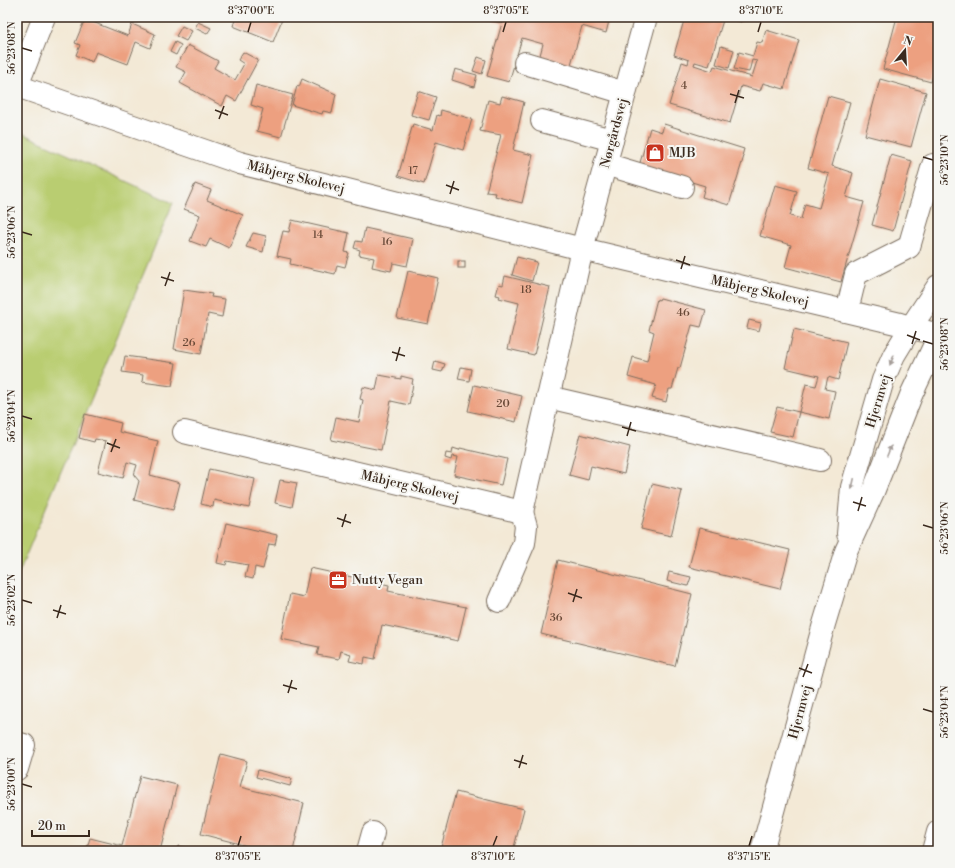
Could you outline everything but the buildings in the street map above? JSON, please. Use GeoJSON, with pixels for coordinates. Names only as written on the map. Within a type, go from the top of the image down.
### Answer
{"type":"FeatureCollection","features":[{"type":"Feature","properties":{"kind":"street"},"geometry":{"type":"LineString","coordinates":[[17,86],[44,17]]}},
{"type":"Feature","properties":{"kind":"street","name":"Nørgårdsvej"},"geometry":{"type":"LineString","coordinates":[[582,249],[646,17]]}},
{"type":"Feature","properties":{"kind":"street"},"geometry":{"type":"LineString","coordinates":[[525,63],[625,93]]}},
{"type":"Feature","properties":{"kind":"street","name":"Måbjerg Skolevej"},"geometry":{"type":"LineString","coordinates":[[17,86],[240,163],[582,249],[847,311],[911,327],[938,337]]}},
{"type":"Feature","properties":{"kind":"street"},"geometry":{"type":"LineString","coordinates":[[542,121],[612,140]]}},
{"type":"Feature","properties":{"kind":"street"},"geometry":{"type":"LineString","coordinates":[[605,164],[682,187]]}},
{"type":"Feature","properties":{"kind":"street"},"geometry":{"type":"LineString","coordinates":[[847,311],[856,274],[909,246],[933,165]]}},
{"type":"Feature","properties":{"kind":"street"},"geometry":{"type":"LineString","coordinates":[[499,601],[524,543],[526,526],[522,512],[582,249]]}},
{"type":"Feature","properties":{"kind":"street","name":"Hjermvej"},"geometry":{"type":"LineString","coordinates":[[846,551],[852,487],[883,380],[894,355],[938,286]]}},
{"type":"Feature","properties":{"kind":"street","name":"Hjermvej"},"geometry":{"type":"LineString","coordinates":[[762,851],[824,624],[846,551],[873,492],[912,393],[938,337]]}},
{"type":"Feature","properties":{"kind":"street"},"geometry":{"type":"LineString","coordinates":[[548,397],[820,460]]}},
{"type":"Feature","properties":{"kind":"street","name":"Måbjerg Skolevej"},"geometry":{"type":"LineString","coordinates":[[184,432],[522,512]]}},
{"type":"Feature","properties":{"kind":"street"},"geometry":{"type":"LineString","coordinates":[[17,743],[24,745],[17,769]]}},
{"type":"Feature","properties":{"kind":"street"},"geometry":{"type":"LineString","coordinates":[[933,851],[938,832]]}},
{"type":"Feature","properties":{"kind":"green space"},"geometry":{"type":"Polygon","coordinates":[[[17,131],[173,203],[17,577],[17,131]]]}},
{"type":"Feature","properties":{"kind":"place","name":"MJB"},"geometry":{"type":"Point","coordinates":[655,153]}},
{"type":"Feature","properties":{"kind":"place","name":"Nutty Vegan"},"geometry":{"type":"Point","coordinates":[338,580]}}]}
